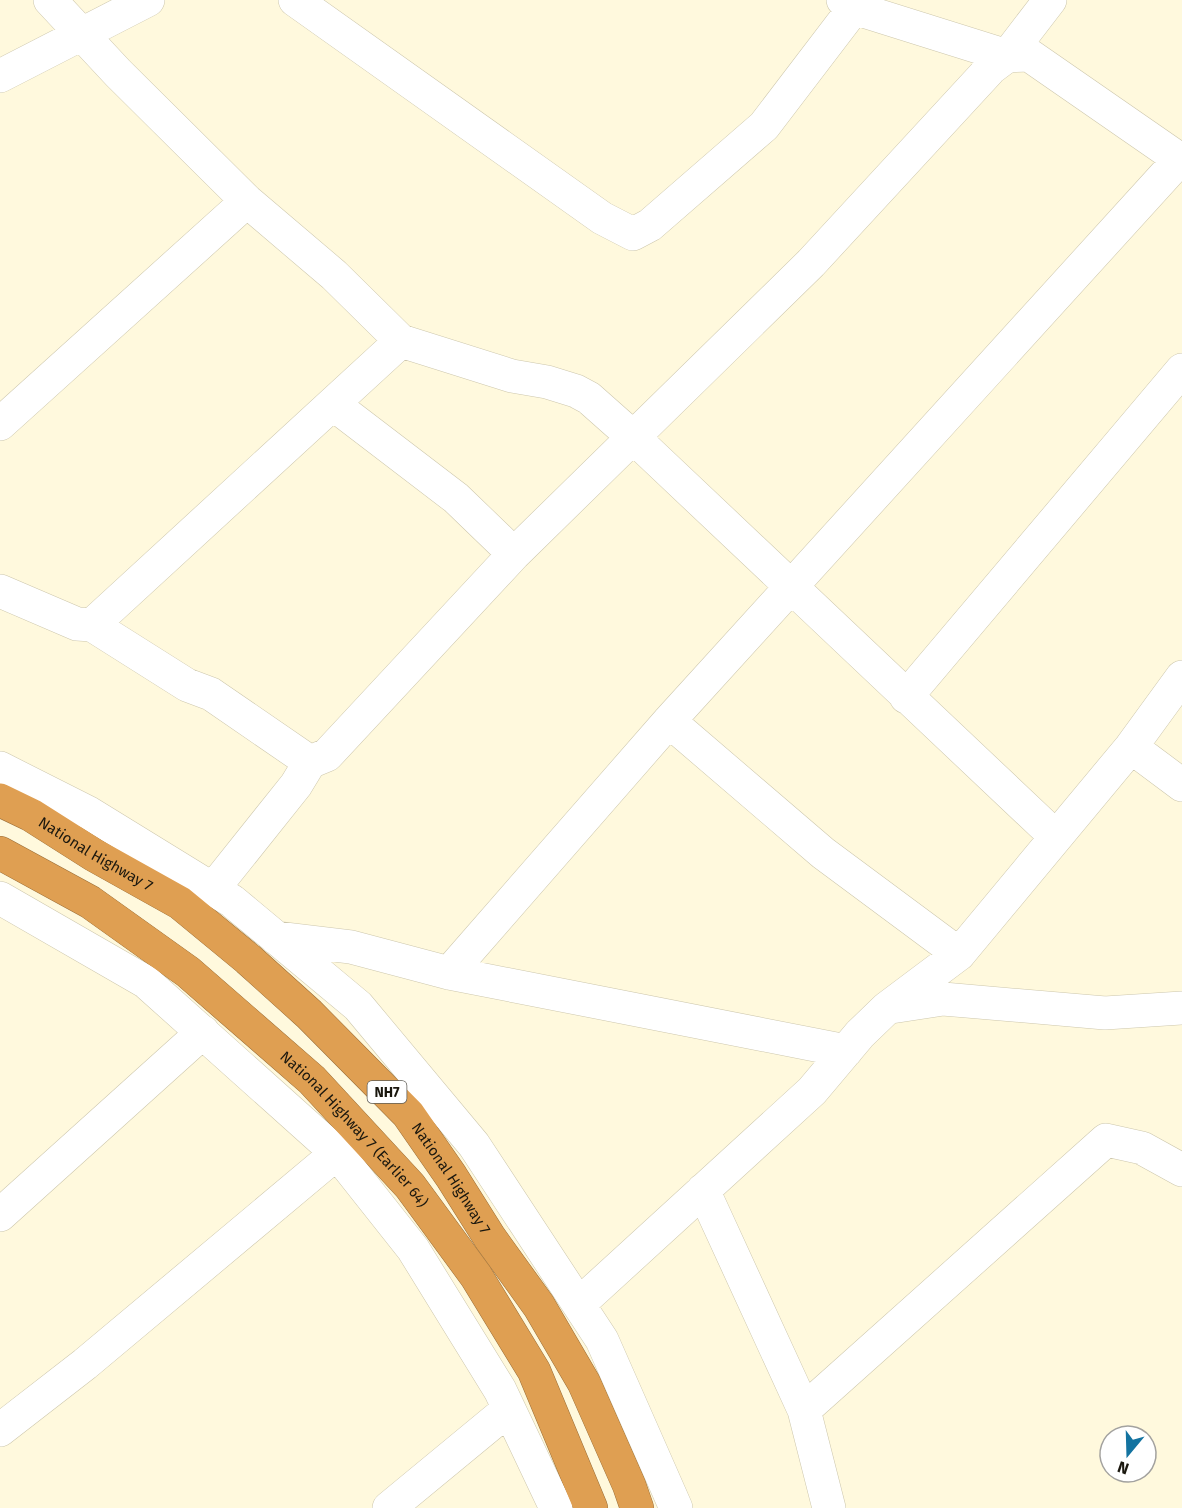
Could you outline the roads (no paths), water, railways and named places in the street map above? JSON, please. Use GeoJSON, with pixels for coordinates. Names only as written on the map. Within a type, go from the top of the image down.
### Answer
{"type":"FeatureCollection","features":[{"type":"Feature","properties":{"kind":"highway","name":"National Highway 7"},"geometry":{"type":"LineString","coordinates":[[0,800],[31,814],[94,855],[180,903],[248,959],[309,1014],[408,1114],[490,1238],[539,1306],[584,1383],[637,1508]]}},
{"type":"Feature","properties":{"kind":"highway","name":"National Highway 7 (Earlier 64)"},"geometry":{"type":"LineString","coordinates":[[0,853],[90,902],[188,972],[312,1080],[411,1186],[476,1276],[534,1371],[591,1508]]}},
{"type":"Feature","properties":{"kind":"street"},"geometry":{"type":"LineString","coordinates":[[50,0],[81,35],[247,201],[334,275],[400,341],[512,376],[547,382],[576,391],[589,398],[1055,836]]}},
{"type":"Feature","properties":{"kind":"street"},"geometry":{"type":"LineString","coordinates":[[0,76],[81,35],[115,9],[148,0]]}},
{"type":"Feature","properties":{"kind":"street"},"geometry":{"type":"LineString","coordinates":[[295,0],[602,218],[633,234],[650,225],[764,126],[839,26],[852,3],[1007,56],[1029,55],[1180,160],[669,721],[449,973]]}},
{"type":"Feature","properties":{"kind":"street"},"geometry":{"type":"LineString","coordinates":[[213,889],[296,785],[310,762],[327,755],[514,554],[810,263],[991,68],[1007,56],[1050,0]]}},
{"type":"Feature","properties":{"kind":"street"},"geometry":{"type":"LineString","coordinates":[[0,424],[247,201]]}},
{"type":"Feature","properties":{"kind":"street"},"geometry":{"type":"LineString","coordinates":[[92,625],[400,341]]}},
{"type":"Feature","properties":{"kind":"street"},"geometry":{"type":"LineString","coordinates":[[906,698],[1182,370]]}},
{"type":"Feature","properties":{"kind":"street"},"geometry":{"type":"LineString","coordinates":[[333,404],[456,498],[514,554]]}},
{"type":"Feature","properties":{"kind":"street"},"geometry":{"type":"LineString","coordinates":[[0,591],[77,624],[92,625],[187,685],[212,694],[310,762]]}},
{"type":"Feature","properties":{"kind":"street"},"geometry":{"type":"LineString","coordinates":[[579,1304],[812,1091],[887,1008],[959,954],[1131,747],[1182,677]]}},
{"type":"Feature","properties":{"kind":"street"},"geometry":{"type":"LineString","coordinates":[[669,721],[823,854],[959,954]]}},
{"type":"Feature","properties":{"kind":"street"},"geometry":{"type":"LineString","coordinates":[[1131,747],[1182,784]]}},
{"type":"Feature","properties":{"kind":"street"},"geometry":{"type":"LineString","coordinates":[[0,768],[89,813],[232,901],[358,1006],[474,1145],[602,1340],[676,1508]]}},
{"type":"Feature","properties":{"kind":"street"},"geometry":{"type":"LineString","coordinates":[[0,898],[146,982],[337,1153],[413,1249],[500,1390],[556,1508]]}},
{"type":"Feature","properties":{"kind":"street"},"geometry":{"type":"LineString","coordinates":[[276,938],[351,947],[449,973],[846,1051]]}},
{"type":"Feature","properties":{"kind":"street"},"geometry":{"type":"LineString","coordinates":[[887,1008],[943,999],[1105,1013],[1182,1008]]}},
{"type":"Feature","properties":{"kind":"street"},"geometry":{"type":"LineString","coordinates":[[0,1215],[203,1032]]}},
{"type":"Feature","properties":{"kind":"street"},"geometry":{"type":"LineString","coordinates":[[804,1410],[1106,1140],[1142,1148],[1182,1170]]}},
{"type":"Feature","properties":{"kind":"street"},"geometry":{"type":"LineString","coordinates":[[0,1430],[85,1364],[337,1153]]}},
{"type":"Feature","properties":{"kind":"street"},"geometry":{"type":"LineString","coordinates":[[704,1190],[804,1410],[829,1508]]}},
{"type":"Feature","properties":{"kind":"street"},"geometry":{"type":"LineString","coordinates":[[389,1508],[509,1409]]}}]}
